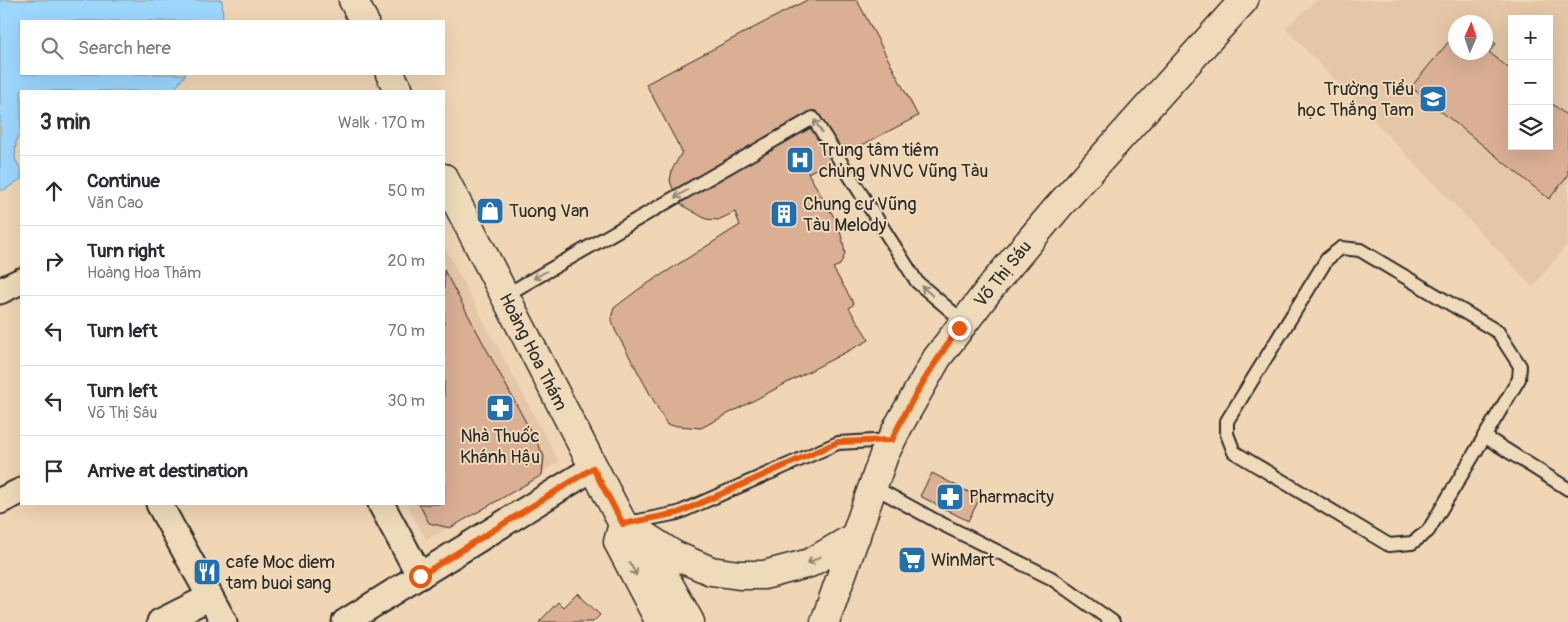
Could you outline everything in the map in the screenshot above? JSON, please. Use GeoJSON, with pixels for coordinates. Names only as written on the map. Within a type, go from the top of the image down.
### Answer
{"type":"FeatureCollection","features":[{"type":"Feature","properties":{"kind":"main road"},"geometry":{"type":"LineString","coordinates":[[353,0],[363,20]]}},
{"type":"Feature","properties":{"kind":"main road","name":"Võ Thị Sáu"},"geometry":{"type":"LineString","coordinates":[[825,622],[884,455],[937,358],[995,282],[1058,207],[1244,0]]}},
{"type":"Feature","properties":{"kind":"main road","name":"Hoàng Hoa Thám"},"geometry":{"type":"LineString","coordinates":[[445,180],[593,468],[690,622]]}},
{"type":"Feature","properties":{"kind":"main road"},"geometry":{"type":"LineString","coordinates":[[660,622],[618,542],[631,529],[674,555],[711,571],[739,574],[764,574],[810,563],[856,536]]}},
{"type":"Feature","properties":{"kind":"street"},"geometry":{"type":"LineString","coordinates":[[0,292],[20,282]]}},
{"type":"Feature","properties":{"kind":"street"},"geometry":{"type":"LineString","coordinates":[[345,622],[593,468]]}},
{"type":"Feature","properties":{"kind":"street"},"geometry":{"type":"LineString","coordinates":[[0,502],[20,492]]}},
{"type":"Feature","properties":{"kind":"street"},"geometry":{"type":"LineString","coordinates":[[160,505],[224,622]]}},
{"type":"Feature","properties":{"kind":"street"},"geometry":{"type":"LineString","coordinates":[[382,505],[420,576]]}},
{"type":"Feature","properties":{"kind":"street"},"geometry":{"type":"LineString","coordinates":[[160,622],[210,597]]}},
{"type":"Feature","properties":{"kind":"lane"},"geometry":{"type":"LineString","coordinates":[[504,296],[813,118],[917,282],[964,322]]}},
{"type":"Feature","properties":{"kind":"lane"},"geometry":{"type":"LineString","coordinates":[[1341,248],[1360,250],[1498,332],[1520,366],[1520,379],[1484,436],[1428,531],[1412,543],[1389,545],[1234,452],[1227,434],[1228,421],[1238,404],[1327,259],[1341,248]]}},
{"type":"Feature","properties":{"kind":"lane"},"geometry":{"type":"LineString","coordinates":[[1484,436],[1568,489]]}},
{"type":"Feature","properties":{"kind":"lane"},"geometry":{"type":"LineString","coordinates":[[631,529],[678,513],[838,442],[892,440]]}},
{"type":"Feature","properties":{"kind":"lane"},"geometry":{"type":"LineString","coordinates":[[874,486],[938,522],[1051,578],[1114,622]]}},
{"type":"Feature","properties":{"kind":"shaded area","name":"Trường Tiểu học Thắng Tam"},"geometry":{"type":"Polygon","coordinates":[[[1317,0],[1568,0],[1568,243],[1533,287],[1285,28],[1317,0]]]}},
{"type":"Feature","properties":{"kind":"shaded area"},"geometry":{"type":"Polygon","coordinates":[[[445,248],[559,462],[426,540],[408,505],[445,505],[445,248]]]}},
{"type":"Feature","properties":{"kind":"water"},"geometry":{"type":"Polygon","coordinates":[[[0,0],[222,0],[223,20],[20,20],[20,75],[185,75],[174,90],[20,90],[20,135],[16,141],[15,159],[20,168],[20,180],[4,190],[0,190],[0,0]]]}},
{"type":"Feature","properties":{"kind":"building","name":"Chung cư Vũng Tàu Melody"},"geometry":{"type":"Polygon","coordinates":[[[807,0],[857,0],[918,116],[808,173],[838,224],[845,254],[840,265],[833,268],[854,304],[849,308],[869,340],[701,428],[667,425],[615,330],[611,318],[614,308],[639,289],[740,225],[735,212],[718,220],[706,219],[677,200],[670,181],[672,170],[682,152],[646,84],[807,0]]]}},
{"type":"Feature","properties":{"kind":"building"},"geometry":{"type":"Polygon","coordinates":[[[1448,43],[1448,60],[1493,60],[1493,55],[1508,68],[1508,150],[1553,150],[1553,104],[1566,115],[1568,113],[1568,176],[1549,199],[1411,87],[1448,43]]]}},
{"type":"Feature","properties":{"kind":"building"},"geometry":{"type":"Polygon","coordinates":[[[445,272],[544,456],[542,475],[450,528],[429,523],[420,505],[445,505],[445,272]]]}},
{"type":"Feature","properties":{"kind":"building","name":"Pharmacity"},"geometry":{"type":"Polygon","coordinates":[[[932,473],[980,498],[968,521],[920,496],[932,473]]]}},
{"type":"Feature","properties":{"kind":"building"},"geometry":{"type":"Polygon","coordinates":[[[577,593],[600,615],[593,622],[539,622],[558,602],[563,607],[577,593]]]}},
{"type":"Feature","properties":{"kind":"place","name":"Trường Tiểu học Thắng Tam"},"geometry":{"type":"Point","coordinates":[1433,99]}},
{"type":"Feature","properties":{"kind":"place","name":"Trung tâm tiêm chủng VNVC Vũng Tàu"},"geometry":{"type":"Point","coordinates":[800,160]}},
{"type":"Feature","properties":{"kind":"place","name":"Tuong Van"},"geometry":{"type":"Point","coordinates":[490,211]}},
{"type":"Feature","properties":{"kind":"place","name":"Chung cư Vũng Tàu Melody"},"geometry":{"type":"Point","coordinates":[784,214]}},
{"type":"Feature","properties":{"kind":"place","name":"Nhà Thuốc Khánh Hậu"},"geometry":{"type":"Point","coordinates":[500,408]}},
{"type":"Feature","properties":{"kind":"place","name":"Pharmacity"},"geometry":{"type":"Point","coordinates":[950,497]}},
{"type":"Feature","properties":{"kind":"place","name":"WinMart"},"geometry":{"type":"Point","coordinates":[912,560]}},
{"type":"Feature","properties":{"kind":"place","name":"cafe Moc diem tam buoi sang"},"geometry":{"type":"Point","coordinates":[207,572]}},
{"type":"Feature","properties":{"kind":"route"},"geometry":{"type":"LineString","coordinates":[[420,576],[593,468],[623,524],[678,513],[838,442],[892,440],[937,358],[959,328]]}}]}
